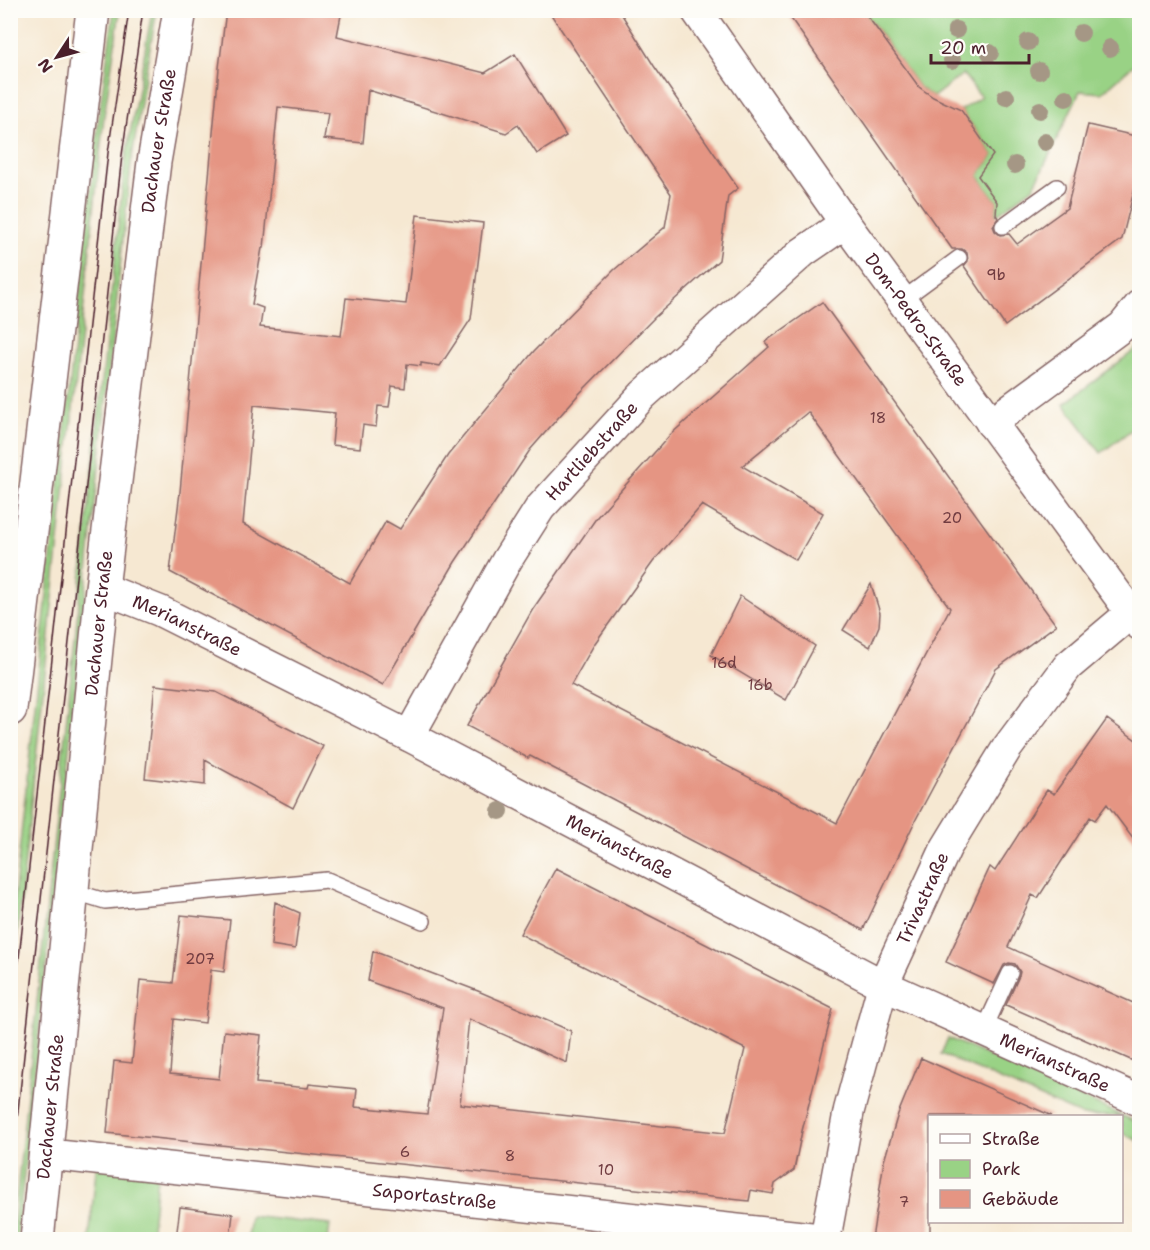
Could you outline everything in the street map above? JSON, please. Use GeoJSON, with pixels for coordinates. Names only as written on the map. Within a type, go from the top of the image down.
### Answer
{"type":"FeatureCollection","features":[{"type":"Feature","properties":{"kind":"main road"},"geometry":{"type":"LineString","coordinates":[[10,709],[18,564],[93,10]]}},
{"type":"Feature","properties":{"kind":"main road","name":"Dachauer Straße"},"geometry":{"type":"LineString","coordinates":[[37,1239],[102,588],[154,162],[180,10]]}},
{"type":"Feature","properties":{"kind":"street","name":"Dom-Pedro-Straße"},"geometry":{"type":"LineString","coordinates":[[696,10],[845,223],[1135,619]]}},
{"type":"Feature","properties":{"kind":"street","name":"Hartliebstraße"},"geometry":{"type":"LineString","coordinates":[[410,736],[507,560],[540,508],[643,395],[803,252],[845,223]]}},
{"type":"Feature","properties":{"kind":"street"},"geometry":{"type":"LineString","coordinates":[[992,423],[1122,326],[1140,305]]}},
{"type":"Feature","properties":{"kind":"street","name":"Merianstraße"},"geometry":{"type":"LineString","coordinates":[[102,588],[160,610],[410,736],[883,985],[1140,1101]]}},
{"type":"Feature","properties":{"kind":"street","name":"Trivastraße"},"geometry":{"type":"LineString","coordinates":[[825,1239],[849,1110],[883,985],[946,848],[1007,748],[1068,666],[1135,619]]}},
{"type":"Feature","properties":{"kind":"street","name":"Saportastraße"},"geometry":{"type":"LineString","coordinates":[[45,1154],[825,1239]]}},
{"type":"Feature","properties":{"kind":"lane"},"geometry":{"type":"LineString","coordinates":[[1003,226],[1057,187]]}},
{"type":"Feature","properties":{"kind":"lane"},"geometry":{"type":"LineString","coordinates":[[902,300],[959,258]]}},
{"type":"Feature","properties":{"kind":"lane"},"geometry":{"type":"LineString","coordinates":[[72,891],[105,901],[327,880],[423,921]]}},
{"type":"Feature","properties":{"kind":"lane"},"geometry":{"type":"LineString","coordinates":[[983,1032],[1010,973]]}},
{"type":"Feature","properties":{"kind":"green space"},"geometry":{"type":"Polygon","coordinates":[[[114,11],[120,11],[104,116],[11,992],[11,927],[99,115],[114,11]]]}},
{"type":"Feature","properties":{"kind":"green space"},"geometry":{"type":"Polygon","coordinates":[[[152,11],[157,11],[131,164],[17,1239],[12,1240],[125,162],[152,11]]]}},
{"type":"Feature","properties":{"kind":"green space"},"geometry":{"type":"Polygon","coordinates":[[[864,11],[1139,11],[1139,60],[1102,93],[1080,91],[1034,187],[996,215],[997,202],[978,176],[993,155],[961,110],[981,97],[963,74],[933,97],[919,87],[864,11]]]}},
{"type":"Feature","properties":{"kind":"green space"},"geometry":{"type":"Polygon","coordinates":[[[1139,347],[1139,424],[1101,453],[1064,404],[1139,347]]]}},
{"type":"Feature","properties":{"kind":"green space"},"geometry":{"type":"Polygon","coordinates":[[[948,1038],[1121,1115],[1081,1115],[941,1054],[948,1038]]]}},
{"type":"Feature","properties":{"kind":"green space"},"geometry":{"type":"Polygon","coordinates":[[[1123,1116],[1139,1123],[1139,1141],[1123,1133],[1123,1116]]]}},
{"type":"Feature","properties":{"kind":"green space"},"geometry":{"type":"Polygon","coordinates":[[[97,1160],[158,1167],[151,1239],[89,1240],[97,1160]]]}},
{"type":"Feature","properties":{"kind":"green space"},"geometry":{"type":"Polygon","coordinates":[[[250,1216],[330,1225],[328,1239],[247,1239],[250,1216]]]}},
{"type":"Feature","properties":{"kind":"building"},"geometry":{"type":"Polygon","coordinates":[[[226,10],[342,10],[337,36],[485,73],[515,54],[566,136],[537,154],[518,125],[506,133],[368,90],[363,143],[324,139],[328,113],[278,107],[264,248],[262,248],[252,304],[263,308],[260,327],[341,336],[346,298],[406,304],[417,215],[483,223],[471,319],[440,366],[421,363],[421,366],[407,364],[405,388],[392,386],[389,407],[378,406],[376,427],[363,425],[360,448],[332,445],[335,413],[254,405],[243,524],[350,583],[386,521],[400,529],[448,455],[534,351],[614,270],[665,227],[671,194],[548,10],[619,10],[654,66],[738,188],[728,196],[719,260],[655,317],[578,395],[530,450],[455,562],[383,685],[170,572],[180,492],[226,10]]]}},
{"type":"Feature","properties":{"kind":"building"},"geometry":{"type":"Polygon","coordinates":[[[785,10],[863,10],[919,87],[933,97],[961,110],[993,155],[978,176],[997,202],[996,215],[998,218],[993,226],[995,231],[1000,235],[1009,234],[1017,244],[1067,208],[1088,125],[1140,137],[1140,167],[1122,239],[1005,326],[964,266],[968,261],[967,253],[962,249],[952,249],[785,10]]]}},
{"type":"Feature","properties":{"kind":"building"},"geometry":{"type":"Polygon","coordinates":[[[822,302],[1056,625],[996,669],[915,821],[863,930],[530,756],[528,758],[467,726],[533,609],[597,517],[670,435],[769,347],[765,342],[822,302]],[[808,412],[742,466],[823,513],[796,560],[702,505],[653,562],[595,643],[571,685],[837,823],[950,608],[808,412]]]}},
{"type":"Feature","properties":{"kind":"building"},"geometry":{"type":"Polygon","coordinates":[[[871,584],[880,613],[879,626],[870,647],[843,630],[871,584]]]}},
{"type":"Feature","properties":{"kind":"building"},"geometry":{"type":"Polygon","coordinates":[[[740,596],[815,646],[786,700],[711,655],[740,596]]]}},
{"type":"Feature","properties":{"kind":"building"},"geometry":{"type":"Polygon","coordinates":[[[155,685],[216,692],[323,746],[293,808],[205,760],[205,785],[145,778],[155,685]]]}},
{"type":"Feature","properties":{"kind":"building"},"geometry":{"type":"Polygon","coordinates":[[[1107,719],[1140,743],[1140,848],[1107,804],[1095,820],[1090,817],[1038,898],[1032,895],[1008,947],[1140,1006],[1140,1064],[1006,1005],[1020,972],[1015,964],[1004,965],[994,984],[946,962],[990,867],[995,871],[1047,790],[1054,794],[1107,719]]]}},
{"type":"Feature","properties":{"kind":"building"},"geometry":{"type":"Polygon","coordinates":[[[556,868],[833,1009],[794,1170],[775,1184],[773,1194],[751,1190],[749,1201],[107,1133],[114,1061],[132,1063],[140,980],[173,983],[181,915],[230,920],[224,972],[211,970],[205,1023],[174,1019],[170,1074],[219,1079],[224,1031],[261,1035],[256,1083],[308,1088],[309,1084],[357,1089],[355,1107],[427,1114],[443,1008],[368,981],[373,951],[478,991],[571,1031],[567,1063],[469,1019],[460,1104],[725,1133],[745,1049],[520,934],[556,868]]]}},
{"type":"Feature","properties":{"kind":"building"},"geometry":{"type":"Polygon","coordinates":[[[275,902],[300,913],[295,949],[271,945],[275,902]]]}},
{"type":"Feature","properties":{"kind":"building"},"geometry":{"type":"Polygon","coordinates":[[[921,1058],[1050,1115],[928,1115],[930,1239],[872,1239],[884,1161],[898,1114],[921,1058]]]}},
{"type":"Feature","properties":{"kind":"building"},"geometry":{"type":"Polygon","coordinates":[[[180,1207],[233,1214],[230,1239],[176,1239],[180,1207]]]}},
{"type":"Feature","properties":{"kind":"tram line"},"geometry":{"type":"LineString","coordinates":[[10,1039],[108,153],[129,10]]}},
{"type":"Feature","properties":{"kind":"tram line"},"geometry":{"type":"LineString","coordinates":[[10,1184],[122,155],[143,10]]}}]}
